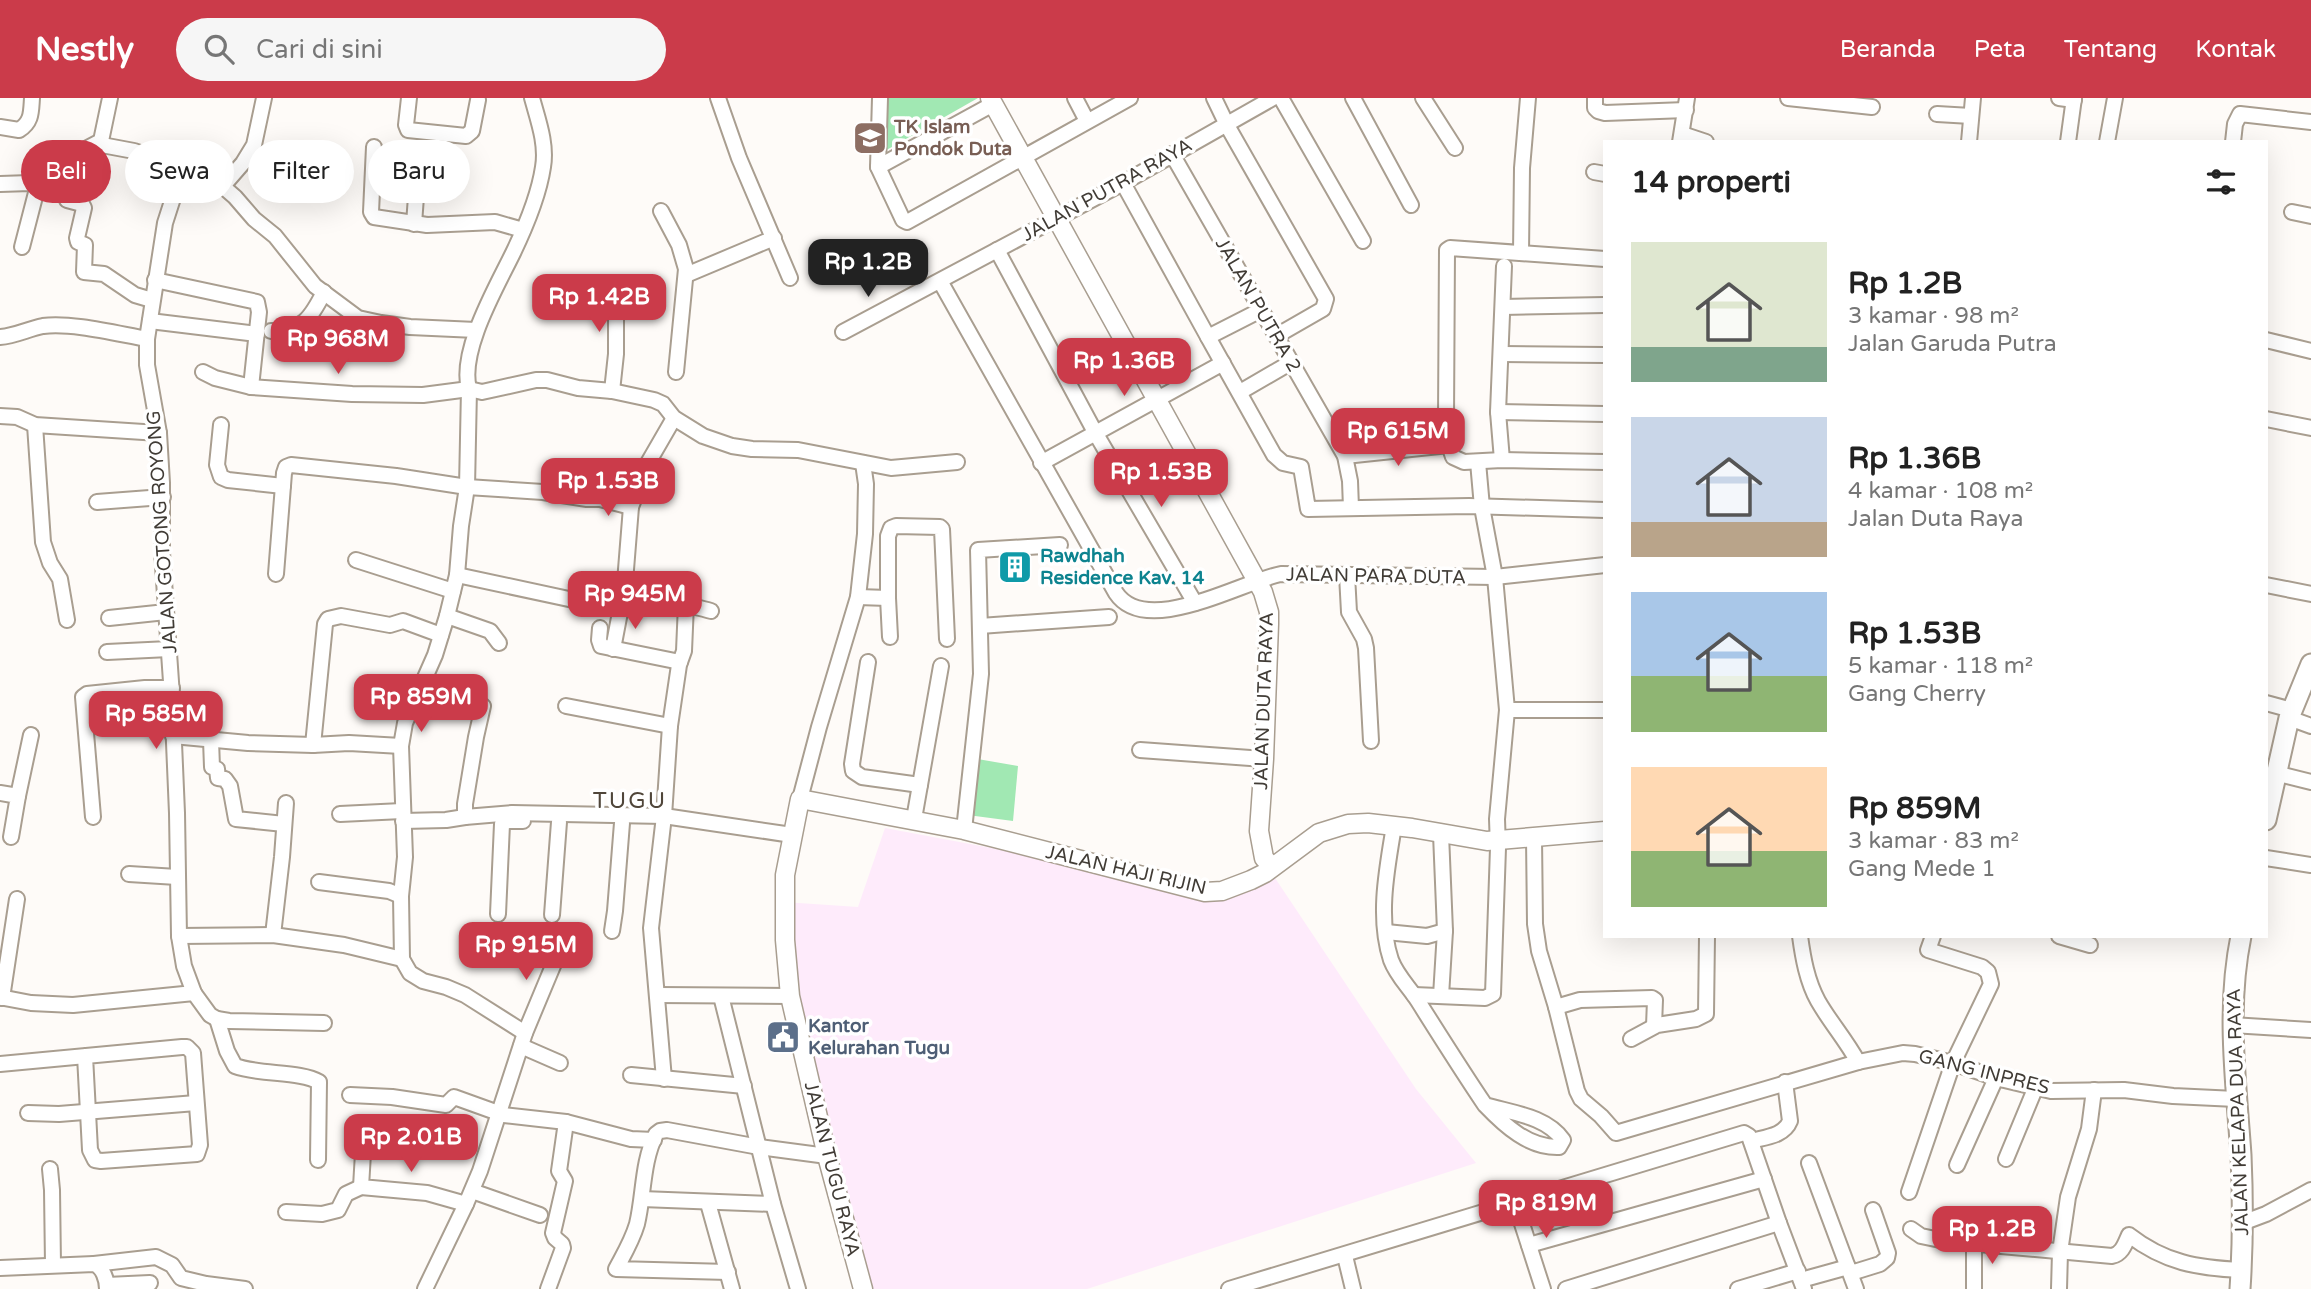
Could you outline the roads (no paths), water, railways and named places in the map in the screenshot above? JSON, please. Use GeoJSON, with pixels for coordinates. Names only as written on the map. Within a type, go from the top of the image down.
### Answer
{"type":"FeatureCollection","features":[{"type":"Feature","properties":{"kind":"main road"},"geometry":{"type":"LineString","coordinates":[[2268,809],[2290,714],[2311,664]]}},
{"type":"Feature","properties":{"kind":"main road","name":"JALAN KELAPA DUA RAYA"},"geometry":{"type":"LineString","coordinates":[[2241,938],[2235,972],[2232,1024],[2242,1175],[2241,1280]]}},
{"type":"Feature","properties":{"kind":"street"},"geometry":{"type":"LineString","coordinates":[[0,127],[19,130],[26,125],[30,118],[32,98]]}},
{"type":"Feature","properties":{"kind":"street"},"geometry":{"type":"LineString","coordinates":[[101,140],[110,98]]}},
{"type":"Feature","properties":{"kind":"street"},"geometry":{"type":"LineString","coordinates":[[234,173],[254,145],[264,98]]}},
{"type":"Feature","properties":{"kind":"street"},"geometry":{"type":"LineString","coordinates":[[410,98],[406,125],[408,130],[466,136],[472,131],[478,100]]}},
{"type":"Feature","properties":{"kind":"street"},"geometry":{"type":"LineString","coordinates":[[532,98],[542,138],[544,166],[523,230],[477,330],[467,363],[467,487],[457,575],[441,635],[428,673],[405,723],[401,746],[405,857],[401,896],[402,959],[410,973],[423,981],[465,995],[560,1063]]}},
{"type":"Feature","properties":{"kind":"street"},"geometry":{"type":"LineString","coordinates":[[718,98],[739,158],[790,278]]}},
{"type":"Feature","properties":{"kind":"street"},"geometry":{"type":"LineString","coordinates":[[880,98],[878,167],[903,220],[907,222],[1130,98]]}},
{"type":"Feature","properties":{"kind":"street"},"geometry":{"type":"LineString","coordinates":[[1075,98],[1087,121]]}},
{"type":"Feature","properties":{"kind":"street"},"geometry":{"type":"LineString","coordinates":[[1214,98],[1226,124],[1326,299],[1323,309],[1276,336]]}},
{"type":"Feature","properties":{"kind":"street","name":"JALAN PUTRA RAYA"},"geometry":{"type":"LineString","coordinates":[[843,332],[1057,219],[1273,98]]}},
{"type":"Feature","properties":{"kind":"street"},"geometry":{"type":"LineString","coordinates":[[1281,98],[1363,241]]}},
{"type":"Feature","properties":{"kind":"street"},"geometry":{"type":"LineString","coordinates":[[1353,98],[1411,205]]}},
{"type":"Feature","properties":{"kind":"street"},"geometry":{"type":"LineString","coordinates":[[1423,98],[1455,148]]}},
{"type":"Feature","properties":{"kind":"street"},"geometry":{"type":"LineString","coordinates":[[1521,253],[1522,168],[1528,98]]}},
{"type":"Feature","properties":{"kind":"street"},"geometry":{"type":"LineString","coordinates":[[1595,98],[1595,107],[1605,113],[1687,104],[1681,138]]}},
{"type":"Feature","properties":{"kind":"street"},"geometry":{"type":"LineString","coordinates":[[1788,98],[1872,107]]}},
{"type":"Feature","properties":{"kind":"street"},"geometry":{"type":"LineString","coordinates":[[1969,140],[1973,98]]}},
{"type":"Feature","properties":{"kind":"street"},"geometry":{"type":"LineString","coordinates":[[2108,140],[2115,98]]}},
{"type":"Feature","properties":{"kind":"street"},"geometry":{"type":"LineString","coordinates":[[2069,99],[2070,140]]}},
{"type":"Feature","properties":{"kind":"street"},"geometry":{"type":"LineString","coordinates":[[878,167],[991,101]]}},
{"type":"Feature","properties":{"kind":"street","name":"JALAN DUTA RAYA"},"geometry":{"type":"LineString","coordinates":[[991,101],[1258,580],[1266,600],[1269,624],[1259,841],[1264,858],[1272,867]]}},
{"type":"Feature","properties":{"kind":"street"},"geometry":{"type":"LineString","coordinates":[[1937,114],[1971,116]]}},
{"type":"Feature","properties":{"kind":"street"},"geometry":{"type":"LineString","coordinates":[[2233,140],[2235,124],[2240,114],[2311,122]]}},
{"type":"Feature","properties":{"kind":"street","name":"JALAN PUTRA 2"},"geometry":{"type":"LineString","coordinates":[[1172,154],[1345,456],[1350,481],[1351,508]]}},
{"type":"Feature","properties":{"kind":"street"},"geometry":{"type":"LineString","coordinates":[[0,184],[21,183]]}},
{"type":"Feature","properties":{"kind":"street"},"geometry":{"type":"LineString","coordinates":[[1123,183],[1278,460],[1301,467],[1308,509],[1482,507],[1603,510]]}},
{"type":"Feature","properties":{"kind":"street"},"geometry":{"type":"LineString","coordinates":[[234,198],[275,236],[308,278],[351,314],[365,320],[410,327],[477,330]]}},
{"type":"Feature","properties":{"kind":"street"},"geometry":{"type":"LineString","coordinates":[[22,247],[34,203]]}},
{"type":"Feature","properties":{"kind":"street"},"geometry":{"type":"LineString","coordinates":[[76,203],[84,208],[77,238],[78,242],[85,245],[84,272],[104,274],[135,295],[152,300]]}},
{"type":"Feature","properties":{"kind":"street","name":"JALAN GOTONG ROYONG"},"geometry":{"type":"LineString","coordinates":[[171,203],[164,223],[152,300],[147,365],[159,433],[163,497],[162,552],[172,688],[179,936],[184,966],[194,993],[210,1015],[217,1019]]}},
{"type":"Feature","properties":{"kind":"street"},"geometry":{"type":"LineString","coordinates":[[371,203],[371,212],[374,217],[380,219],[414,224],[495,222],[523,230]]}},
{"type":"Feature","properties":{"kind":"street"},"geometry":{"type":"LineString","coordinates":[[414,224],[416,203]]}},
{"type":"Feature","properties":{"kind":"street"},"geometry":{"type":"LineString","coordinates":[[661,211],[686,263],[676,372]]}},
{"type":"Feature","properties":{"kind":"street"},"geometry":{"type":"LineString","coordinates":[[2292,212],[2311,216]]}},
{"type":"Feature","properties":{"kind":"street"},"geometry":{"type":"LineString","coordinates":[[687,275],[774,238]]}},
{"type":"Feature","properties":{"kind":"street"},"geometry":{"type":"LineString","coordinates":[[1603,259],[1450,248],[1447,250],[1446,419],[1452,457],[1464,463],[1502,460],[1603,463]]}},
{"type":"Feature","properties":{"kind":"street"},"geometry":{"type":"LineString","coordinates":[[997,250],[1096,434],[1195,603]]}},
{"type":"Feature","properties":{"kind":"street"},"geometry":{"type":"LineString","coordinates":[[1502,460],[1498,412],[1504,266]]}},
{"type":"Feature","properties":{"kind":"street"},"geometry":{"type":"LineString","coordinates":[[155,280],[257,302],[264,332],[251,387]]}},
{"type":"Feature","properties":{"kind":"street","name":"JALAN PARA DUTA"},"geometry":{"type":"LineString","coordinates":[[940,281],[1041,463],[1122,601],[1137,609],[1160,610],[1195,603],[1281,573],[1495,577],[1603,565]]}},
{"type":"Feature","properties":{"kind":"street"},"geometry":{"type":"LineString","coordinates":[[612,391],[616,354],[616,289]]}},
{"type":"Feature","properties":{"kind":"street"},"geometry":{"type":"LineString","coordinates":[[150,321],[264,332],[289,330],[305,322],[314,312],[324,292]]}},
{"type":"Feature","properties":{"kind":"street"},"geometry":{"type":"LineString","coordinates":[[1503,307],[1603,305]]}},
{"type":"Feature","properties":{"kind":"street"},"geometry":{"type":"LineString","coordinates":[[1208,337],[1261,310]]}},
{"type":"Feature","properties":{"kind":"street"},"geometry":{"type":"LineString","coordinates":[[0,337],[17,335],[43,326],[71,327],[147,339]]}},
{"type":"Feature","properties":{"kind":"street"},"geometry":{"type":"LineString","coordinates":[[2268,340],[2311,351]]}},
{"type":"Feature","properties":{"kind":"street"},"geometry":{"type":"LineString","coordinates":[[1502,354],[1603,355]]}},
{"type":"Feature","properties":{"kind":"street"},"geometry":{"type":"LineString","coordinates":[[1041,463],[1223,363]]}},
{"type":"Feature","properties":{"kind":"street"},"geometry":{"type":"LineString","coordinates":[[1240,393],[1290,363]]}},
{"type":"Feature","properties":{"kind":"street"},"geometry":{"type":"LineString","coordinates":[[203,372],[215,378],[251,387],[319,393],[424,396],[469,389],[491,391],[547,380],[578,388],[612,391],[663,404],[674,418],[703,436],[732,446],[798,450],[891,468],[957,462]]}},
{"type":"Feature","properties":{"kind":"street"},"geometry":{"type":"LineString","coordinates":[[1498,412],[1603,414]]}},
{"type":"Feature","properties":{"kind":"street"},"geometry":{"type":"LineString","coordinates":[[0,416],[17,417],[34,425],[159,433]]}},
{"type":"Feature","properties":{"kind":"street"},"geometry":{"type":"LineString","coordinates":[[674,418],[648,463],[631,508],[625,582],[644,592],[711,611]]}},
{"type":"Feature","properties":{"kind":"street"},"geometry":{"type":"LineString","coordinates":[[2268,419],[2311,428]]}},
{"type":"Feature","properties":{"kind":"street"},"geometry":{"type":"LineString","coordinates":[[34,425],[43,542],[50,563],[61,579],[67,620]]}},
{"type":"Feature","properties":{"kind":"street"},"geometry":{"type":"LineString","coordinates":[[221,425],[217,465],[221,477],[283,486]]}},
{"type":"Feature","properties":{"kind":"street"},"geometry":{"type":"LineString","coordinates":[[1345,456],[1449,445]]}},
{"type":"Feature","properties":{"kind":"street"},"geometry":{"type":"LineString","coordinates":[[1414,995],[1485,998],[1493,994],[1497,819],[1507,710],[1495,577],[1482,507],[1478,462]]}},
{"type":"Feature","properties":{"kind":"street"},"geometry":{"type":"LineString","coordinates":[[800,799],[858,597],[865,534],[863,463]]}},
{"type":"Feature","properties":{"kind":"street"},"geometry":{"type":"LineString","coordinates":[[276,573],[284,473],[290,465],[396,476],[467,487],[600,499],[631,508]]}},
{"type":"Feature","properties":{"kind":"street"},"geometry":{"type":"LineString","coordinates":[[97,502],[163,497]]}},
{"type":"Feature","properties":{"kind":"street"},"geometry":{"type":"LineString","coordinates":[[890,637],[888,536],[891,528],[940,527],[947,639]]}},
{"type":"Feature","properties":{"kind":"street"},"geometry":{"type":"LineString","coordinates":[[964,830],[981,674],[978,550],[1060,545]]}},
{"type":"Feature","properties":{"kind":"street"},"geometry":{"type":"LineString","coordinates":[[356,560],[453,591]]}},
{"type":"Feature","properties":{"kind":"street"},"geometry":{"type":"LineString","coordinates":[[457,575],[592,604]]}},
{"type":"Feature","properties":{"kind":"street"},"geometry":{"type":"LineString","coordinates":[[1347,575],[1346,600],[1349,612],[1366,648],[1371,741]]}},
{"type":"Feature","properties":{"kind":"street"},"geometry":{"type":"LineString","coordinates":[[2268,585],[2311,594]]}},
{"type":"Feature","properties":{"kind":"street"},"geometry":{"type":"LineString","coordinates":[[858,597],[888,598]]}},
{"type":"Feature","properties":{"kind":"street"},"geometry":{"type":"LineString","coordinates":[[664,1079],[651,928],[664,816],[670,726],[684,651],[687,604]]}},
{"type":"Feature","properties":{"kind":"street"},"geometry":{"type":"LineString","coordinates":[[613,649],[621,607]]}},
{"type":"Feature","properties":{"kind":"street"},"geometry":{"type":"LineString","coordinates":[[109,618],[166,612]]}},
{"type":"Feature","properties":{"kind":"street"},"geometry":{"type":"LineString","coordinates":[[313,745],[325,624],[328,619],[341,616],[390,625],[402,621],[441,635]]}},
{"type":"Feature","properties":{"kind":"street"},"geometry":{"type":"LineString","coordinates":[[447,616],[489,631],[499,643]]}},
{"type":"Feature","properties":{"kind":"street"},"geometry":{"type":"LineString","coordinates":[[980,626],[1109,617]]}},
{"type":"Feature","properties":{"kind":"street"},"geometry":{"type":"LineString","coordinates":[[600,628],[600,644],[680,662]]}},
{"type":"Feature","properties":{"kind":"street"},"geometry":{"type":"LineString","coordinates":[[107,652],[169,649]]}},
{"type":"Feature","properties":{"kind":"street"},"geometry":{"type":"LineString","coordinates":[[868,662],[853,771],[862,777],[920,785]]}},
{"type":"Feature","properties":{"kind":"street"},"geometry":{"type":"LineString","coordinates":[[914,819],[941,666]]}},
{"type":"Feature","properties":{"kind":"street"},"geometry":{"type":"LineString","coordinates":[[93,817],[83,696],[118,690],[172,688]]}},
{"type":"Feature","properties":{"kind":"street"},"geometry":{"type":"LineString","coordinates":[[2268,704],[2311,726]]}},
{"type":"Feature","properties":{"kind":"street"},"geometry":{"type":"LineString","coordinates":[[466,817],[465,804],[483,706]]}},
{"type":"Feature","properties":{"kind":"street"},"geometry":{"type":"LineString","coordinates":[[566,706],[670,726]]}},
{"type":"Feature","properties":{"kind":"street"},"geometry":{"type":"LineString","coordinates":[[1507,710],[1603,710]]}},
{"type":"Feature","properties":{"kind":"street"},"geometry":{"type":"LineString","coordinates":[[10,837],[31,735]]}},
{"type":"Feature","properties":{"kind":"street"},"geometry":{"type":"LineString","coordinates":[[173,736],[313,745],[349,743],[401,746]]}},
{"type":"Feature","properties":{"kind":"street"},"geometry":{"type":"LineString","coordinates":[[211,740],[212,767],[217,769],[218,778],[225,779],[230,786],[236,819],[285,824]]}},
{"type":"Feature","properties":{"kind":"street"},"geometry":{"type":"LineString","coordinates":[[1140,750],[1264,759]]}},
{"type":"Feature","properties":{"kind":"street"},"geometry":{"type":"LineString","coordinates":[[2275,772],[2311,782]]}},
{"type":"Feature","properties":{"kind":"street"},"geometry":{"type":"LineString","coordinates":[[0,793],[18,796]]}},
{"type":"Feature","properties":{"kind":"street","name":"JALAN HAJI RIJIN"},"geometry":{"type":"LineString","coordinates":[[800,799],[964,830],[1205,892],[1222,891],[1265,873],[1319,833],[1348,824],[1394,826],[1487,841],[1603,831]]}},
{"type":"Feature","properties":{"kind":"street","name":"JALAN TUGU RAYA"},"geometry":{"type":"LineString","coordinates":[[800,799],[784,887],[790,996],[827,1156],[863,1289]]}},
{"type":"Feature","properties":{"kind":"street"},"geometry":{"type":"LineString","coordinates":[[273,935],[286,803]]}},
{"type":"Feature","properties":{"kind":"street"},"geometry":{"type":"LineString","coordinates":[[340,814],[446,820],[512,813],[664,816],[792,835]]}},
{"type":"Feature","properties":{"kind":"street"},"geometry":{"type":"LineString","coordinates":[[498,914],[502,824],[508,821],[622,823],[652,821],[664,816]]}},
{"type":"Feature","properties":{"kind":"street"},"geometry":{"type":"LineString","coordinates":[[552,915],[559,822]]}},
{"type":"Feature","properties":{"kind":"street"},"geometry":{"type":"LineString","coordinates":[[612,931],[622,823]]}},
{"type":"Feature","properties":{"kind":"street"},"geometry":{"type":"LineString","coordinates":[[1394,826],[1386,875],[1386,932],[1396,973],[1414,995],[1485,1105],[1508,1128],[1525,1139],[1547,1147],[1559,1147],[1563,1140],[1554,1130],[1535,1119],[1485,1105]]}},
{"type":"Feature","properties":{"kind":"street"},"geometry":{"type":"LineString","coordinates":[[1441,834],[1445,931],[1441,996]]}},
{"type":"Feature","properties":{"kind":"street"},"geometry":{"type":"LineString","coordinates":[[1534,838],[1537,940],[1541,962],[1556,1007],[1580,1000],[1652,998],[1655,1000],[1654,1026]]}},
{"type":"Feature","properties":{"kind":"street"},"geometry":{"type":"LineString","coordinates":[[2268,858],[2311,866]]}},
{"type":"Feature","properties":{"kind":"street"},"geometry":{"type":"LineString","coordinates":[[129,874],[177,877]]}},
{"type":"Feature","properties":{"kind":"street"},"geometry":{"type":"LineString","coordinates":[[319,881],[389,891],[401,896]]}},
{"type":"Feature","properties":{"kind":"street"},"geometry":{"type":"LineString","coordinates":[[16,899],[1,997],[32,1003],[73,1005],[194,993]]}},
{"type":"Feature","properties":{"kind":"street"},"geometry":{"type":"LineString","coordinates":[[1386,932],[1427,936],[1445,931]]}},
{"type":"Feature","properties":{"kind":"street"},"geometry":{"type":"LineString","coordinates":[[179,936],[273,935],[344,945],[402,959]]}},
{"type":"Feature","properties":{"kind":"street"},"geometry":{"type":"LineString","coordinates":[[1631,1039],[1654,1026],[1696,1019],[1706,1014],[1707,938]]}},
{"type":"Feature","properties":{"kind":"street"},"geometry":{"type":"LineString","coordinates":[[1800,938],[1810,985],[1858,1062]]}},
{"type":"Feature","properties":{"kind":"street"},"geometry":{"type":"LineString","coordinates":[[1909,1192],[1953,1063],[1991,984],[1988,972],[1982,967],[1928,950],[1932,938]]}},
{"type":"Feature","properties":{"kind":"street"},"geometry":{"type":"LineString","coordinates":[[2065,938],[2090,946]]}},
{"type":"Feature","properties":{"kind":"street"},"geometry":{"type":"LineString","coordinates":[[425,1289],[469,1198],[524,1036],[560,949]]}},
{"type":"Feature","properties":{"kind":"street"},"geometry":{"type":"LineString","coordinates":[[658,995],[790,996]]}},
{"type":"Feature","properties":{"kind":"street"},"geometry":{"type":"LineString","coordinates":[[721,996],[773,1204],[798,1289]]}},
{"type":"Feature","properties":{"kind":"street","name":"GANG INPRES"},"geometry":{"type":"LineString","coordinates":[[1556,1007],[1581,1099],[1616,1133],[1785,1082],[1903,1053],[1953,1063],[2035,1089],[2236,1098]]}},
{"type":"Feature","properties":{"kind":"street"},"geometry":{"type":"LineString","coordinates":[[318,1160],[320,1082],[235,1066],[227,1051],[217,1019],[324,1023]]}},
{"type":"Feature","properties":{"kind":"street"},"geometry":{"type":"LineString","coordinates":[[2232,1024],[2311,1030]]}},
{"type":"Feature","properties":{"kind":"street"},"geometry":{"type":"LineString","coordinates":[[0,1064],[85,1056],[187,1047],[193,1053],[200,1145],[197,1154],[95,1160],[90,1150],[85,1056]]}},
{"type":"Feature","properties":{"kind":"street"},"geometry":{"type":"LineString","coordinates":[[631,1075],[744,1086]]}},
{"type":"Feature","properties":{"kind":"street"},"geometry":{"type":"LineString","coordinates":[[1957,1165],[1996,1078]]}},
{"type":"Feature","properties":{"kind":"street"},"geometry":{"type":"LineString","coordinates":[[1751,1141],[1779,1133],[1788,1127],[1790,1121],[1785,1082]]}},
{"type":"Feature","properties":{"kind":"street"},"geometry":{"type":"LineString","coordinates":[[2006,1159],[2035,1089]]}},
{"type":"Feature","properties":{"kind":"street"},"geometry":{"type":"LineString","coordinates":[[2059,1289],[2060,1252],[2070,1187],[2089,1129],[2095,1090]]}},
{"type":"Feature","properties":{"kind":"street"},"geometry":{"type":"LineString","coordinates":[[350,1095],[392,1097],[446,1105],[454,1097],[499,1114],[566,1122],[631,1139],[655,1137]]}},
{"type":"Feature","properties":{"kind":"street"},"geometry":{"type":"LineString","coordinates":[[28,1113],[59,1114],[196,1103]]}},
{"type":"Feature","properties":{"kind":"street"},"geometry":{"type":"LineString","coordinates":[[548,1289],[563,1248],[554,1233],[565,1181],[559,1171],[566,1122]]}},
{"type":"Feature","properties":{"kind":"street"},"geometry":{"type":"LineString","coordinates":[[728,1272],[616,1269],[632,1240],[642,1199],[647,1161],[660,1130],[827,1156]]}},
{"type":"Feature","properties":{"kind":"street"},"geometry":{"type":"LineString","coordinates":[[1229,1289],[1744,1133],[1751,1141],[1801,1280]]}},
{"type":"Feature","properties":{"kind":"street"},"geometry":{"type":"LineString","coordinates":[[360,1187],[363,1153],[373,1147],[396,1143]]}},
{"type":"Feature","properties":{"kind":"street"},"geometry":{"type":"LineString","coordinates":[[1809,1163],[1856,1289]]}},
{"type":"Feature","properties":{"kind":"street"},"geometry":{"type":"LineString","coordinates":[[50,1169],[52,1265]]}},
{"type":"Feature","properties":{"kind":"street"},"geometry":{"type":"LineString","coordinates":[[1529,1245],[1764,1179]]}},
{"type":"Feature","properties":{"kind":"street"},"geometry":{"type":"LineString","coordinates":[[286,1212],[330,1213],[338,1210],[346,1194],[360,1187],[469,1198],[540,1214]]}},
{"type":"Feature","properties":{"kind":"street"},"geometry":{"type":"LineString","coordinates":[[2242,1223],[2266,1214],[2311,1189]]}},
{"type":"Feature","properties":{"kind":"street"},"geometry":{"type":"LineString","coordinates":[[642,1199],[773,1204]]}},
{"type":"Feature","properties":{"kind":"street"},"geometry":{"type":"LineString","coordinates":[[1516,1202],[1543,1289]]}},
{"type":"Feature","properties":{"kind":"street"},"geometry":{"type":"LineString","coordinates":[[708,1203],[732,1289]]}},
{"type":"Feature","properties":{"kind":"street"},"geometry":{"type":"LineString","coordinates":[[1738,1289],[1880,1264],[1887,1258],[1888,1253],[1873,1210]]}},
{"type":"Feature","properties":{"kind":"street"},"geometry":{"type":"LineString","coordinates":[[1566,1289],[1779,1223]]}},
{"type":"Feature","properties":{"kind":"street"},"geometry":{"type":"LineString","coordinates":[[1911,1229],[1930,1238],[1974,1245],[2117,1255],[2129,1236],[2181,1264],[2241,1280]]}},
{"type":"Feature","properties":{"kind":"street"},"geometry":{"type":"LineString","coordinates":[[1974,1245],[1974,1289]]}},
{"type":"Feature","properties":{"kind":"street"},"geometry":{"type":"LineString","coordinates":[[1345,1256],[1353,1289]]}},
{"type":"Feature","properties":{"kind":"street"},"geometry":{"type":"LineString","coordinates":[[0,1268],[94,1264],[156,1257],[172,1265],[181,1278],[245,1289]]}},
{"type":"Feature","properties":{"kind":"street"},"geometry":{"type":"LineString","coordinates":[[94,1264],[100,1266],[107,1287],[150,1283]]}},
{"type":"Feature","properties":{"kind":"place","name":"TK Islam Pondok Duta"},"geometry":{"type":"Point","coordinates":[870,138]}},
{"type":"Feature","properties":{"kind":"place","name":"Rawdhah Residence Kav. 14"},"geometry":{"type":"Point","coordinates":[1015,567]}},
{"type":"Feature","properties":{"kind":"place","name":"Kantor Kelurahan Tugu"},"geometry":{"type":"Point","coordinates":[783,1037]}},
{"type":"Feature","properties":{"kind":"district","name":"TUGU"},"geometry":{"type":"Point","coordinates":[630,801]}}]}
